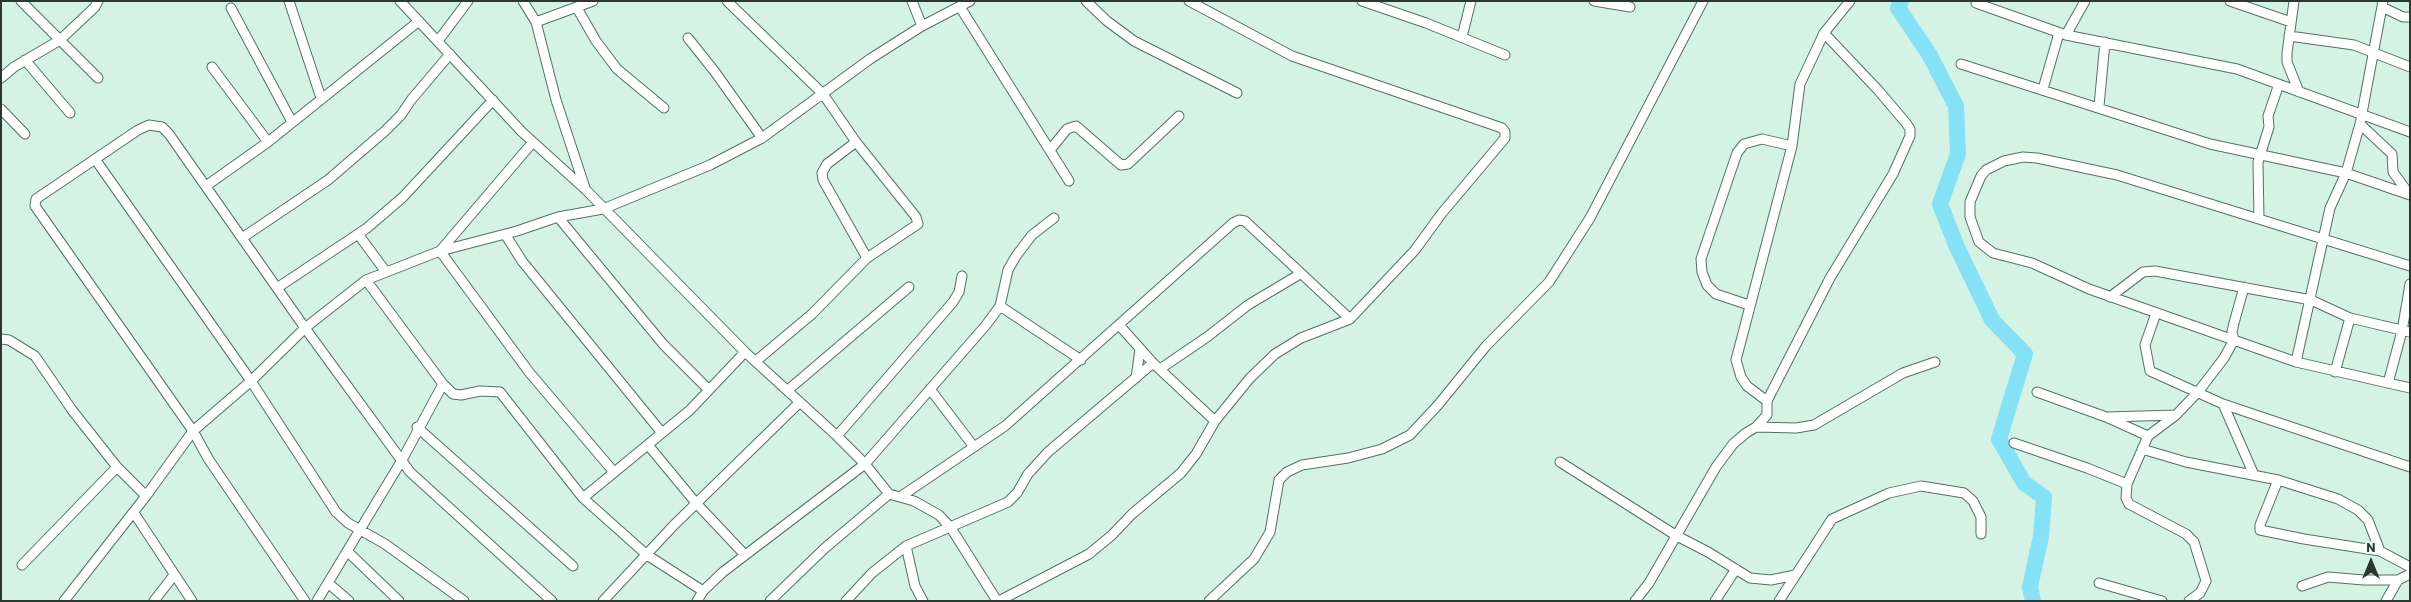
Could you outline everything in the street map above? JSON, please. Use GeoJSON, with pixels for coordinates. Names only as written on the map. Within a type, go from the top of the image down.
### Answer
{"type":"FeatureCollection","features":[{"type":"Feature","properties":{"kind":"street"},"geometry":{"type":"LineString","coordinates":[[21,1],[98,78]]}},
{"type":"Feature","properties":{"kind":"street"},"geometry":{"type":"LineString","coordinates":[[1,78],[25,60],[60,40],[95,7],[98,1]]}},
{"type":"Feature","properties":{"kind":"street"},"geometry":{"type":"LineString","coordinates":[[289,1],[322,98]]}},
{"type":"Feature","properties":{"kind":"street"},"geometry":{"type":"LineString","coordinates":[[400,1],[533,142],[586,190],[745,352],[866,464],[889,494],[928,507],[951,528],[998,601],[1089,554],[1181,473],[1196,454],[1215,421],[1250,378],[1275,354],[1301,338],[1350,319],[1415,250],[1442,213],[1505,138],[1506,132],[1502,128],[1292,56],[1189,1]]}},
{"type":"Feature","properties":{"kind":"street"},"geometry":{"type":"LineString","coordinates":[[438,41],[468,1]]}},
{"type":"Feature","properties":{"kind":"street"},"geometry":{"type":"LineString","coordinates":[[523,1],[536,22],[556,100],[586,190]]}},
{"type":"Feature","properties":{"kind":"street"},"geometry":{"type":"LineString","coordinates":[[536,22],[593,1]]}},
{"type":"Feature","properties":{"kind":"street"},"geometry":{"type":"LineString","coordinates":[[727,1],[823,94],[856,142],[918,220],[916,226],[867,258],[812,314],[756,361]]}},
{"type":"Feature","properties":{"kind":"street"},"geometry":{"type":"LineString","coordinates":[[912,1],[922,26]]}},
{"type":"Feature","properties":{"kind":"street"},"geometry":{"type":"LineString","coordinates":[[64,601],[134,513],[193,431],[251,381],[305,328],[366,280],[440,251],[505,234],[558,217],[603,209],[710,165],[762,138],[870,59],[922,26],[970,1]]}},
{"type":"Feature","properties":{"kind":"street"},"geometry":{"type":"LineString","coordinates":[[1086,1],[1107,21],[1134,41],[1237,93]]}},
{"type":"Feature","properties":{"kind":"street"},"geometry":{"type":"LineString","coordinates":[[1362,1],[1505,54]]}},
{"type":"Feature","properties":{"kind":"street"},"geometry":{"type":"LineString","coordinates":[[1462,37],[1470,1]]}},
{"type":"Feature","properties":{"kind":"street"},"geometry":{"type":"LineString","coordinates":[[1594,1],[1630,7]]}},
{"type":"Feature","properties":{"kind":"street"},"geometry":{"type":"LineString","coordinates":[[1209,601],[1254,558],[1270,532],[1279,480],[1287,472],[1302,465],[1348,458],[1382,449],[1410,434],[1438,405],[1486,346],[1549,282],[1590,218],[1703,1]]}},
{"type":"Feature","properties":{"kind":"street"},"geometry":{"type":"LineString","coordinates":[[1768,401],[1747,386],[1741,376],[1736,360],[1792,146],[1800,84],[1824,33],[1850,1]]}},
{"type":"Feature","properties":{"kind":"street"},"geometry":{"type":"LineString","coordinates":[[2043,89],[2062,34],[2085,1]]}},
{"type":"Feature","properties":{"kind":"street"},"geometry":{"type":"LineString","coordinates":[[2230,1],[2291,22]]}},
{"type":"Feature","properties":{"kind":"street"},"geometry":{"type":"LineString","coordinates":[[2294,1],[2287,62],[2299,92]]}},
{"type":"Feature","properties":{"kind":"street"},"geometry":{"type":"LineString","coordinates":[[1976,3],[2062,34],[2237,69],[2299,92],[2361,119],[2410,132]]}},
{"type":"Feature","properties":{"kind":"street"},"geometry":{"type":"LineString","coordinates":[[2296,362],[2330,208],[2346,174],[2361,119],[2382,4],[2403,17],[2410,17]]}},
{"type":"Feature","properties":{"kind":"street"},"geometry":{"type":"LineString","coordinates":[[960,7],[1069,181]]}},
{"type":"Feature","properties":{"kind":"street"},"geometry":{"type":"LineString","coordinates":[[231,8],[292,122]]}},
{"type":"Feature","properties":{"kind":"street"},"geometry":{"type":"LineString","coordinates":[[578,8],[596,41],[617,69],[664,108]]}},
{"type":"Feature","properties":{"kind":"street"},"geometry":{"type":"LineString","coordinates":[[206,186],[268,142],[418,21]]}},
{"type":"Feature","properties":{"kind":"street"},"geometry":{"type":"LineString","coordinates":[[1635,601],[1649,583],[1702,491],[1727,452],[1768,415],[1768,401],[1830,278],[1888,182],[1910,136],[1910,129],[1906,122],[1824,33]]}},
{"type":"Feature","properties":{"kind":"street"},"geometry":{"type":"LineString","coordinates":[[2289,36],[2354,45],[2410,67]]}},
{"type":"Feature","properties":{"kind":"street"},"geometry":{"type":"LineString","coordinates":[[688,38],[716,72],[762,138]]}},
{"type":"Feature","properties":{"kind":"street"},"geometry":{"type":"LineString","coordinates":[[2099,106],[2105,42]]}},
{"type":"Feature","properties":{"kind":"street"},"geometry":{"type":"LineString","coordinates":[[242,238],[328,180],[385,131],[401,115],[411,100],[450,54]]}},
{"type":"Feature","properties":{"kind":"street"},"geometry":{"type":"LineString","coordinates":[[25,60],[70,112]]}},
{"type":"Feature","properties":{"kind":"street"},"geometry":{"type":"LineString","coordinates":[[1960,64],[2099,106],[2210,144],[2346,174],[2409,195]]}},
{"type":"Feature","properties":{"kind":"street"},"geometry":{"type":"LineString","coordinates":[[212,67],[268,142]]}},
{"type":"Feature","properties":{"kind":"street"},"geometry":{"type":"LineString","coordinates":[[2259,219],[2257,166],[2269,127],[2268,116],[2279,84]]}},
{"type":"Feature","properties":{"kind":"street"},"geometry":{"type":"LineString","coordinates":[[277,288],[358,234],[403,197],[493,100]]}},
{"type":"Feature","properties":{"kind":"street"},"geometry":{"type":"LineString","coordinates":[[1,108],[25,134]]}},
{"type":"Feature","properties":{"kind":"street"},"geometry":{"type":"LineString","coordinates":[[1050,150],[1068,129],[1076,126],[1121,166],[1128,164],[1179,116]]}},
{"type":"Feature","properties":{"kind":"street"},"geometry":{"type":"LineString","coordinates":[[2361,119],[2392,154],[2393,172],[2409,195]]}},
{"type":"Feature","properties":{"kind":"street"},"geometry":{"type":"LineString","coordinates":[[305,601],[209,460],[193,431],[35,206],[36,199],[138,130],[149,125],[162,127],[206,186],[305,328],[421,484],[552,601]]}},
{"type":"Feature","properties":{"kind":"street"},"geometry":{"type":"LineString","coordinates":[[1749,305],[1716,294],[1704,278],[1700,259],[1737,153],[1744,144],[1762,139],[1792,146]]}},
{"type":"Feature","properties":{"kind":"street"},"geometry":{"type":"LineString","coordinates":[[440,251],[533,142]]}},
{"type":"Feature","properties":{"kind":"street"},"geometry":{"type":"LineString","coordinates":[[856,142],[828,164],[822,173],[823,180],[867,258]]}},
{"type":"Feature","properties":{"kind":"street"},"geometry":{"type":"LineString","coordinates":[[2410,266],[2117,175],[2037,158],[2023,157],[2004,161],[1986,170],[1981,176],[1970,202],[1970,217],[1979,242],[1993,253],[2032,263],[2110,297],[2296,362],[2410,388]]}},
{"type":"Feature","properties":{"kind":"street"},"geometry":{"type":"LineString","coordinates":[[95,159],[251,381],[336,512],[348,523],[385,544],[464,601]]}},
{"type":"Feature","properties":{"kind":"street"},"geometry":{"type":"LineString","coordinates":[[558,217],[663,344],[710,390]]}},
{"type":"Feature","properties":{"kind":"street"},"geometry":{"type":"LineString","coordinates":[[698,601],[703,591],[745,554],[866,464],[1000,306],[1008,270],[1016,256],[1032,235],[1054,218]]}},
{"type":"Feature","properties":{"kind":"street"},"geometry":{"type":"LineString","coordinates":[[900,497],[1005,426],[1233,223],[1239,220],[1245,221],[1350,319]]}},
{"type":"Feature","properties":{"kind":"street"},"geometry":{"type":"LineString","coordinates":[[358,234],[386,272]]}},
{"type":"Feature","properties":{"kind":"street"},"geometry":{"type":"LineString","coordinates":[[505,234],[522,261],[662,433]]}},
{"type":"Feature","properties":{"kind":"street"},"geometry":{"type":"LineString","coordinates":[[440,251],[529,372],[613,471]]}},
{"type":"Feature","properties":{"kind":"street"},"geometry":{"type":"LineString","coordinates":[[2110,297],[2143,272],[2148,271],[2311,300],[2350,318],[2406,331]]}},
{"type":"Feature","properties":{"kind":"street"},"geometry":{"type":"LineString","coordinates":[[846,601],[872,572],[906,546],[1008,502],[1017,493],[1028,474],[1048,452],[1136,378],[1207,337],[1248,305],[1300,274]]}},
{"type":"Feature","properties":{"kind":"street"},"geometry":{"type":"LineString","coordinates":[[837,436],[949,307],[958,292],[962,276]]}},
{"type":"Feature","properties":{"kind":"street"},"geometry":{"type":"LineString","coordinates":[[366,280],[443,384],[453,394],[461,396],[480,391],[500,392],[583,498],[647,555],[703,591]]}},
{"type":"Feature","properties":{"kind":"street"},"geometry":{"type":"LineString","coordinates":[[2388,383],[2406,331],[2410,284]]}},
{"type":"Feature","properties":{"kind":"street"},"geometry":{"type":"LineString","coordinates":[[788,390],[909,287]]}},
{"type":"Feature","properties":{"kind":"street"},"geometry":{"type":"LineString","coordinates":[[2189,601],[2200,593],[2206,581],[2194,542],[2186,534],[2129,504],[2126,498],[2127,484],[2148,436],[2176,415],[2218,368],[2234,340],[2232,332],[2244,287]]}},
{"type":"Feature","properties":{"kind":"street"},"geometry":{"type":"LineString","coordinates":[[1000,306],[1081,360]]}},
{"type":"Feature","properties":{"kind":"street"},"geometry":{"type":"LineString","coordinates":[[2156,313],[2145,345],[2150,371],[2223,404],[2410,467]]}},
{"type":"Feature","properties":{"kind":"street"},"geometry":{"type":"LineString","coordinates":[[2335,372],[2350,318]]}},
{"type":"Feature","properties":{"kind":"street"},"geometry":{"type":"LineString","coordinates":[[1119,325],[1157,366],[1215,421]]}},
{"type":"Feature","properties":{"kind":"street"},"geometry":{"type":"LineString","coordinates":[[1,339],[9,340],[34,356],[72,410],[117,467],[146,496]]}},
{"type":"Feature","properties":{"kind":"street"},"geometry":{"type":"LineString","coordinates":[[1136,378],[1140,349]]}},
{"type":"Feature","properties":{"kind":"street"},"geometry":{"type":"LineString","coordinates":[[583,498],[613,471],[648,446],[710,390],[745,352]]}},
{"type":"Feature","properties":{"kind":"street"},"geometry":{"type":"LineString","coordinates":[[1756,427],[1796,428],[1814,424],[1903,374],[1934,362]]}},
{"type":"Feature","properties":{"kind":"street"},"geometry":{"type":"LineString","coordinates":[[317,601],[402,460],[417,428],[443,384]]}},
{"type":"Feature","properties":{"kind":"street"},"geometry":{"type":"LineString","coordinates":[[930,389],[974,446]]}},
{"type":"Feature","properties":{"kind":"street"},"geometry":{"type":"LineString","coordinates":[[2037,392],[2106,417],[2148,436]]}},
{"type":"Feature","properties":{"kind":"street"},"geometry":{"type":"LineString","coordinates":[[603,601],[696,503],[800,402]]}},
{"type":"Feature","properties":{"kind":"street"},"geometry":{"type":"LineString","coordinates":[[2223,404],[2254,475]]}},
{"type":"Feature","properties":{"kind":"street"},"geometry":{"type":"LineString","coordinates":[[2106,417],[2176,415]]}},
{"type":"Feature","properties":{"kind":"street"},"geometry":{"type":"LineString","coordinates":[[417,428],[573,566]]}},
{"type":"Feature","properties":{"kind":"street"},"geometry":{"type":"LineString","coordinates":[[2014,443],[2127,484]]}},
{"type":"Feature","properties":{"kind":"street"},"geometry":{"type":"LineString","coordinates":[[648,446],[696,503],[745,554]]}},
{"type":"Feature","properties":{"kind":"street"},"geometry":{"type":"LineString","coordinates":[[2142,450],[2186,462],[2278,480],[2338,499],[2358,510],[2368,520],[2380,550]]}},
{"type":"Feature","properties":{"kind":"street"},"geometry":{"type":"LineString","coordinates":[[1560,462],[1677,536],[1750,578],[1759,580],[1795,575]]}},
{"type":"Feature","properties":{"kind":"street"},"geometry":{"type":"LineString","coordinates":[[22,566],[117,467]]}},
{"type":"Feature","properties":{"kind":"street"},"geometry":{"type":"LineString","coordinates":[[2278,480],[2260,525],[2260,530],[2304,539],[2380,550],[2410,567]]}},
{"type":"Feature","properties":{"kind":"street"},"geometry":{"type":"LineString","coordinates":[[1779,601],[1832,519],[1903,488],[1921,486],[1964,493],[1972,501],[1981,517],[1981,534]]}},
{"type":"Feature","properties":{"kind":"street"},"geometry":{"type":"LineString","coordinates":[[770,601],[825,548],[889,494]]}},
{"type":"Feature","properties":{"kind":"street"},"geometry":{"type":"LineString","coordinates":[[134,513],[192,601]]}},
{"type":"Feature","properties":{"kind":"street"},"geometry":{"type":"LineString","coordinates":[[906,546],[915,586],[923,601]]}},
{"type":"Feature","properties":{"kind":"street"},"geometry":{"type":"LineString","coordinates":[[347,552],[399,601]]}},
{"type":"Feature","properties":{"kind":"street"},"geometry":{"type":"LineString","coordinates":[[1715,601],[1736,569]]}},
{"type":"Feature","properties":{"kind":"street"},"geometry":{"type":"LineString","coordinates":[[2302,586],[2328,577],[2398,580],[2410,574]]}},
{"type":"Feature","properties":{"kind":"street"},"geometry":{"type":"LineString","coordinates":[[154,601],[174,575]]}},
{"type":"Feature","properties":{"kind":"street"},"geometry":{"type":"LineString","coordinates":[[2386,601],[2398,580]]}},
{"type":"Feature","properties":{"kind":"street"},"geometry":{"type":"LineString","coordinates":[[328,583],[348,601]]}},
{"type":"Feature","properties":{"kind":"street"},"geometry":{"type":"LineString","coordinates":[[2099,583],[2162,601]]}},
{"type":"Feature","properties":{"kind":"waterway"},"geometry":{"type":"LineString","coordinates":[[1901,1],[1898,8],[1929,54],[1956,106],[1958,154],[1940,204],[1956,245],[1992,320],[2025,354],[1999,439],[2024,483],[2044,497],[2041,536],[2030,587],[2033,601]]}}]}
